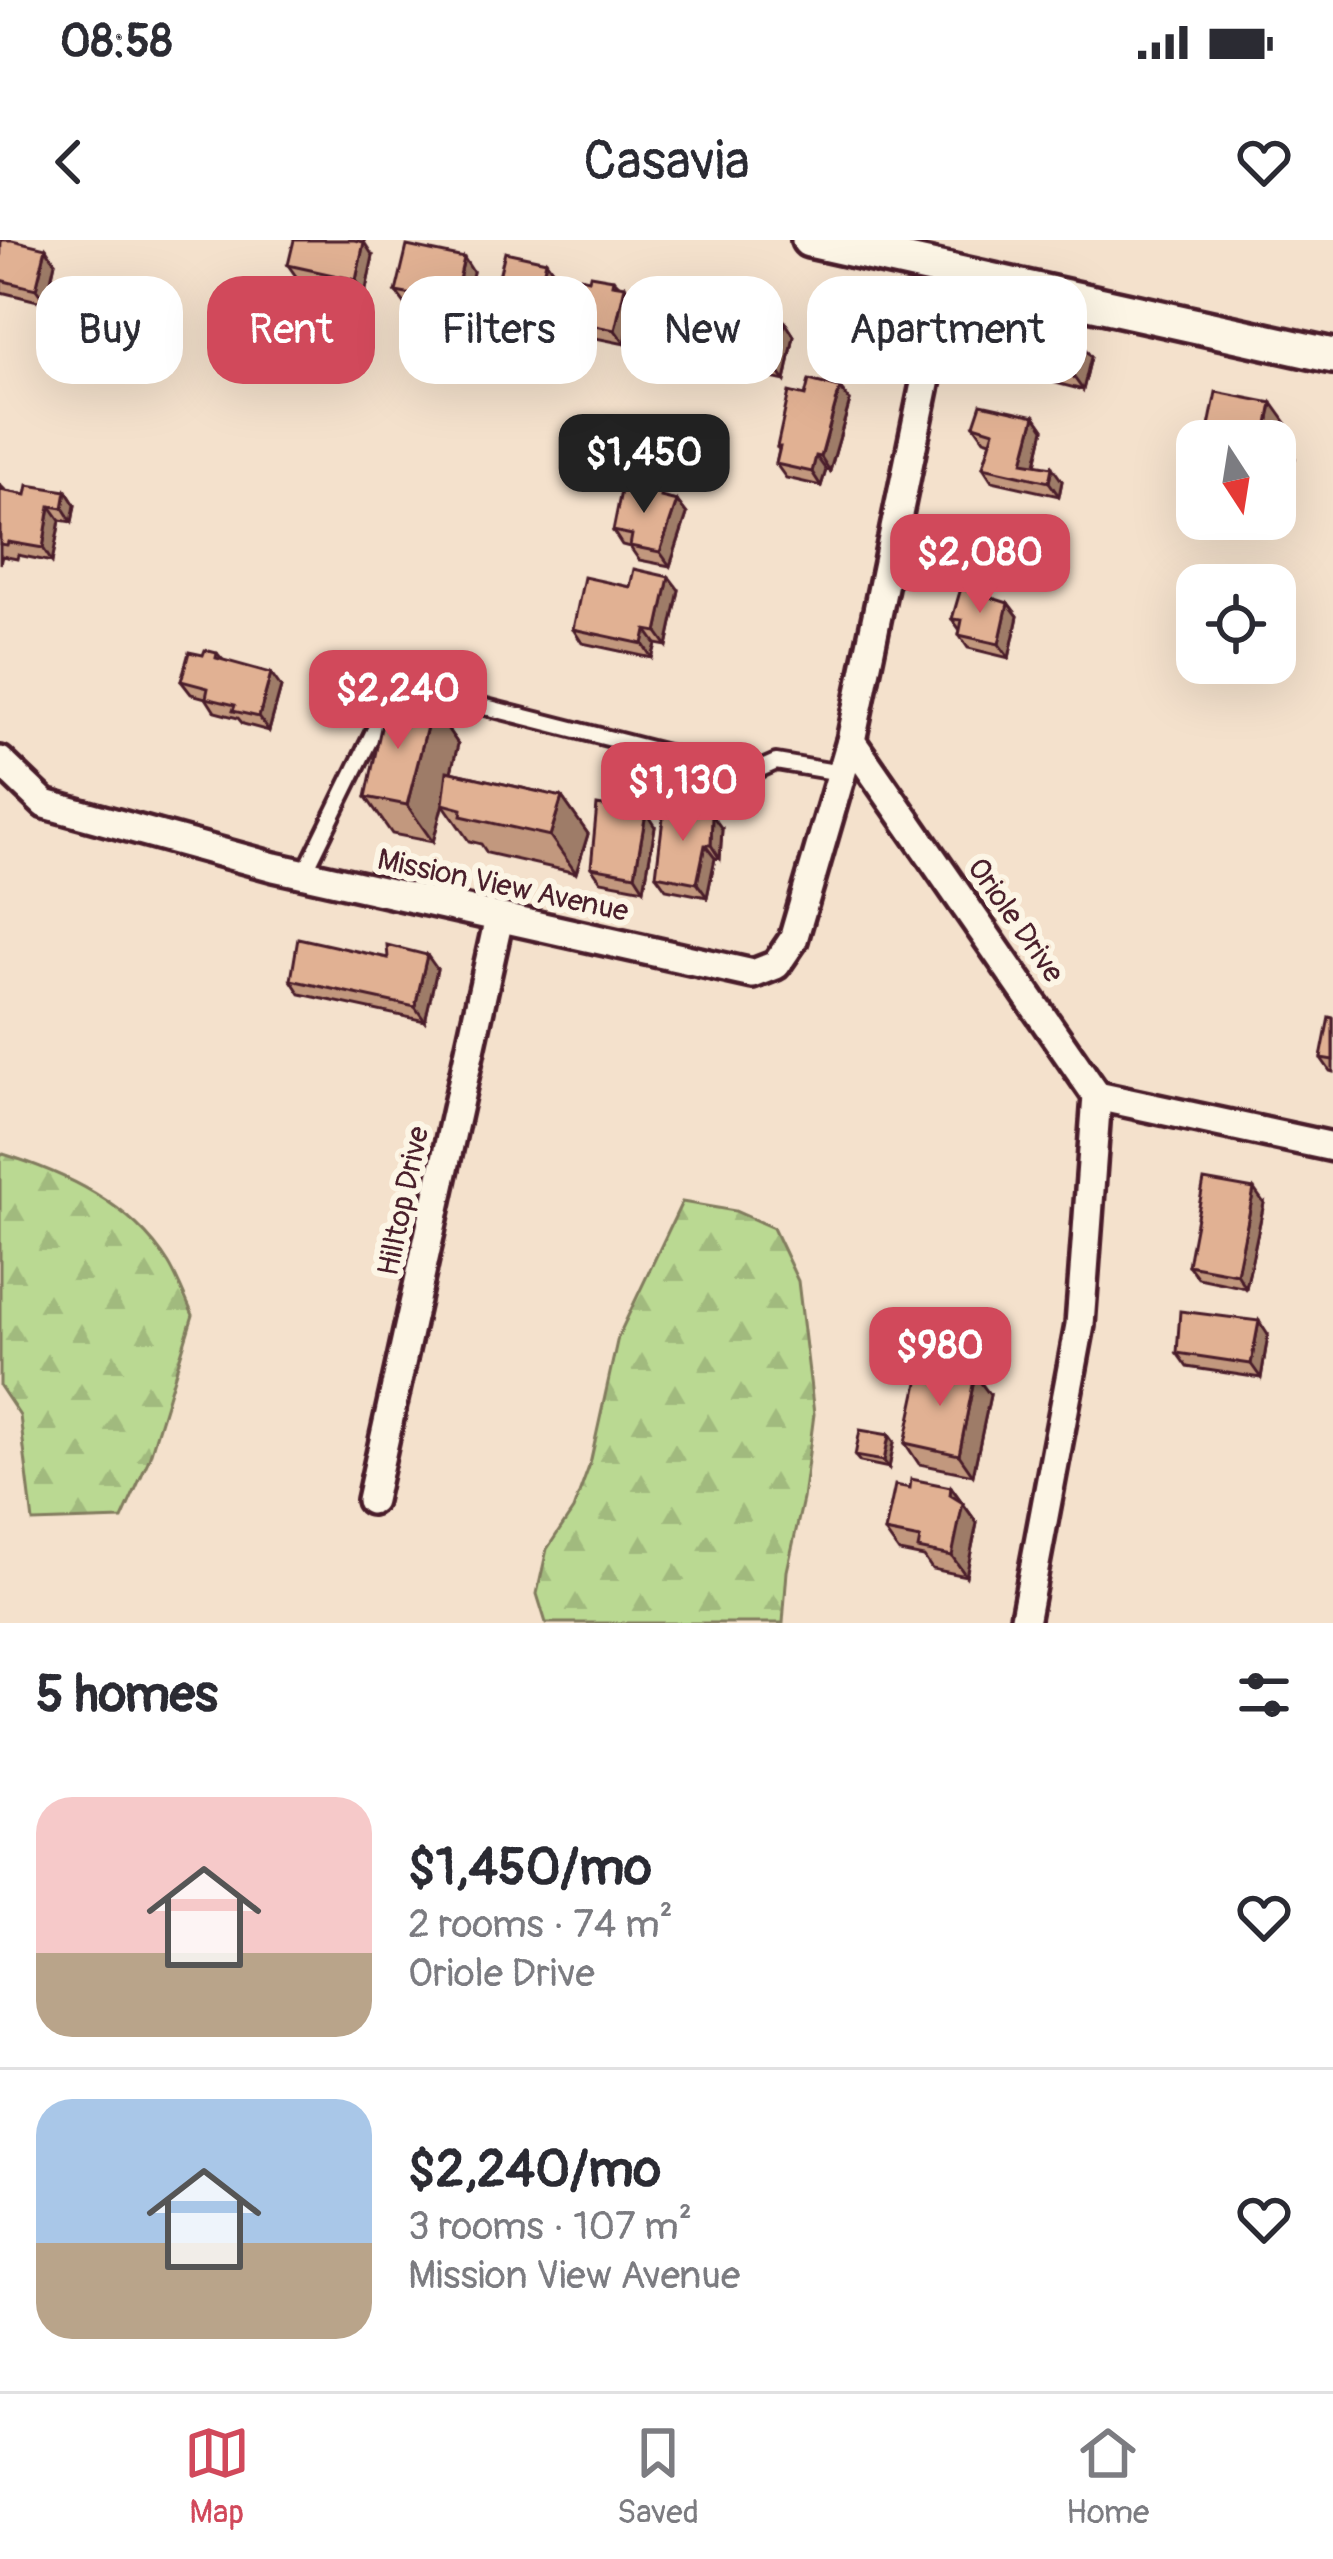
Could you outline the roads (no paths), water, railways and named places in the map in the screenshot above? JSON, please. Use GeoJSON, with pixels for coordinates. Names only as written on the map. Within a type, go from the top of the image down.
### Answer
{"type":"FeatureCollection","features":[{"type":"Feature","properties":{"kind":"street"},"geometry":{"type":"LineString","coordinates":[[809,240],[1333,356]]}},
{"type":"Feature","properties":{"kind":"street"},"geometry":{"type":"LineString","coordinates":[[851,741],[949,268]]}},
{"type":"Feature","properties":{"kind":"street","name":"Mission View Avenue"},"geometry":{"type":"LineString","coordinates":[[0,761],[46,804],[304,874],[753,974],[776,965],[793,940],[851,741]]}},
{"type":"Feature","properties":{"kind":"street","name":"Oriole Drive"},"geometry":{"type":"LineString","coordinates":[[851,741],[1097,1096]]}},
{"type":"Feature","properties":{"kind":"street","name":"Hilltop Drive"},"geometry":{"type":"LineString","coordinates":[[371,1499],[499,917]]}},
{"type":"Feature","properties":{"kind":"street"},"geometry":{"type":"LineString","coordinates":[[1024,1623],[1080,1325],[1097,1096],[1333,1147]]}},
{"type":"Feature","properties":{"kind":"lane"},"geometry":{"type":"LineString","coordinates":[[304,874],[375,729],[427,692],[749,774],[776,761],[841,773]]}}]}
